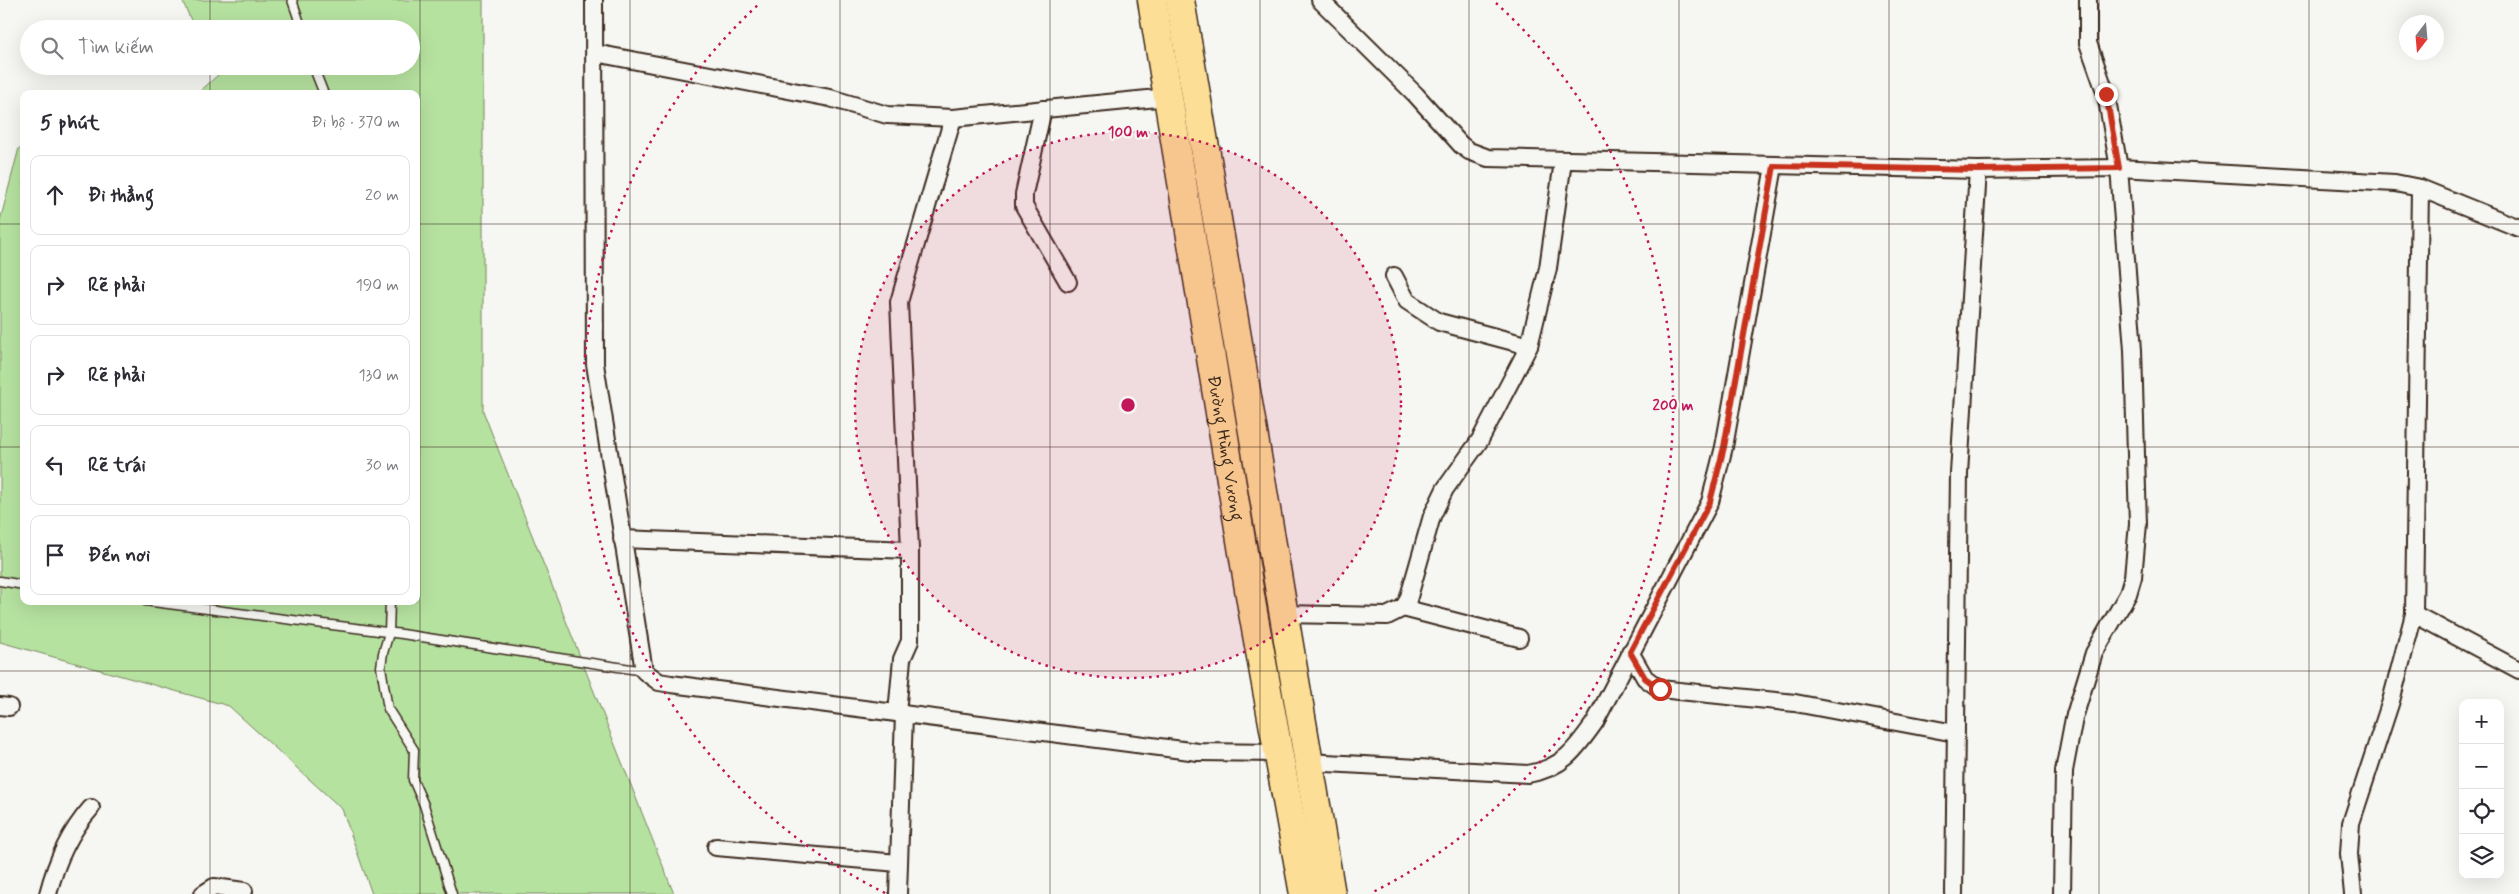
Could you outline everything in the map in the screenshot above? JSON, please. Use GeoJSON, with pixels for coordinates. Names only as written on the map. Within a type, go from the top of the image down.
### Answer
{"type":"FeatureCollection","features":[{"type":"Feature","properties":{"kind":"highway","name":"Đường Hùng Vương"},"geometry":{"type":"LineString","coordinates":[[1152,0],[1252,607],[1280,753],[1304,894]]}},
{"type":"Feature","properties":{"kind":"highway","name":"Đường Hùng Vương"},"geometry":{"type":"LineString","coordinates":[[1180,0],[1282,614],[1331,894]]}},
{"type":"Feature","properties":{"kind":"street"},"geometry":{"type":"LineString","coordinates":[[594,0],[595,364],[644,670],[659,682],[670,684],[1198,752],[1280,753]]}},
{"type":"Feature","properties":{"kind":"street"},"geometry":{"type":"LineString","coordinates":[[1320,0],[1469,151],[1495,159],[1978,170],[2119,168],[2394,183],[2420,188],[2519,228]]}},
{"type":"Feature","properties":{"kind":"street"},"geometry":{"type":"LineString","coordinates":[[2062,894],[2064,772],[2074,718],[2094,652],[2128,594],[2133,577],[2138,524],[2134,350],[2119,168],[2106,94],[2088,43],[2088,0]]}},
{"type":"Feature","properties":{"kind":"street"},"geometry":{"type":"LineString","coordinates":[[595,53],[830,98],[887,115],[953,118],[1168,97]]}},
{"type":"Feature","properties":{"kind":"street"},"geometry":{"type":"LineString","coordinates":[[1042,109],[1024,194],[1024,206],[1068,282]]}},
{"type":"Feature","properties":{"kind":"street"},"geometry":{"type":"LineString","coordinates":[[898,894],[902,659],[910,641],[910,550],[899,302],[953,118]]}},
{"type":"Feature","properties":{"kind":"street"},"geometry":{"type":"LineString","coordinates":[[1403,608],[1435,510],[1445,489],[1480,440],[1529,346],[1548,268],[1563,161]]}},
{"type":"Feature","properties":{"kind":"street"},"geometry":{"type":"LineString","coordinates":[[1308,762],[1528,774],[1545,771],[1562,762],[1579,745],[1595,722],[1710,502],[1724,447],[1774,166]]}},
{"type":"Feature","properties":{"kind":"street"},"geometry":{"type":"LineString","coordinates":[[1954,894],[1959,473],[1978,170]]}},
{"type":"Feature","properties":{"kind":"street"},"geometry":{"type":"LineString","coordinates":[[2353,894],[2349,854],[2351,823],[2391,701],[2414,614],[2420,188]]}},
{"type":"Feature","properties":{"kind":"street"},"geometry":{"type":"LineString","coordinates":[[1394,276],[1407,301],[1439,322],[1529,346]]}},
{"type":"Feature","properties":{"kind":"street"},"geometry":{"type":"LineString","coordinates":[[622,539],[910,550]]}},
{"type":"Feature","properties":{"kind":"street"},"geometry":{"type":"LineString","coordinates":[[1282,614],[1387,616],[1403,608],[1519,638]]}},
{"type":"Feature","properties":{"kind":"street"},"geometry":{"type":"LineString","coordinates":[[2414,614],[2519,670]]}},
{"type":"Feature","properties":{"kind":"street"},"geometry":{"type":"LineString","coordinates":[[1630,652],[1645,678],[1660,689],[1795,703],[1955,733]]}},
{"type":"Feature","properties":{"kind":"street"},"geometry":{"type":"LineString","coordinates":[[48,894],[53,874],[70,837],[91,808]]}},
{"type":"Feature","properties":{"kind":"street"},"geometry":{"type":"LineString","coordinates":[[716,847],[898,863]]}},
{"type":"Feature","properties":{"kind":"street"},"geometry":{"type":"LineString","coordinates":[[203,894],[214,887],[244,891]]}},
{"type":"Feature","properties":{"kind":"lane"},"geometry":{"type":"LineString","coordinates":[[292,0],[299,20]]}},
{"type":"Feature","properties":{"kind":"lane"},"geometry":{"type":"LineString","coordinates":[[317,75],[322,90]]}},
{"type":"Feature","properties":{"kind":"lane"},"geometry":{"type":"LineString","coordinates":[[0,582],[20,584]]}},
{"type":"Feature","properties":{"kind":"lane"},"geometry":{"type":"LineString","coordinates":[[176,605],[389,633],[644,670]]}},
{"type":"Feature","properties":{"kind":"lane"},"geometry":{"type":"LineString","coordinates":[[390,605],[389,633],[381,667],[388,709],[414,750],[413,780],[424,805],[452,894]]}},
{"type":"Feature","properties":{"kind":"green space"},"geometry":{"type":"Polygon","coordinates":[[[182,0],[483,0],[483,411],[674,894],[372,894],[342,809],[229,706],[0,642],[0,221],[19,148],[20,605],[420,605],[420,90],[201,90],[218,75],[420,75],[420,20],[191,20],[182,0]]]}},
{"type":"Feature","properties":{"kind":"route"},"geometry":{"type":"LineString","coordinates":[[1660,689],[1649,683],[1630,652],[1710,502],[1724,447],[1774,166],[1978,170],[2119,168],[2106,94]]}}]}
